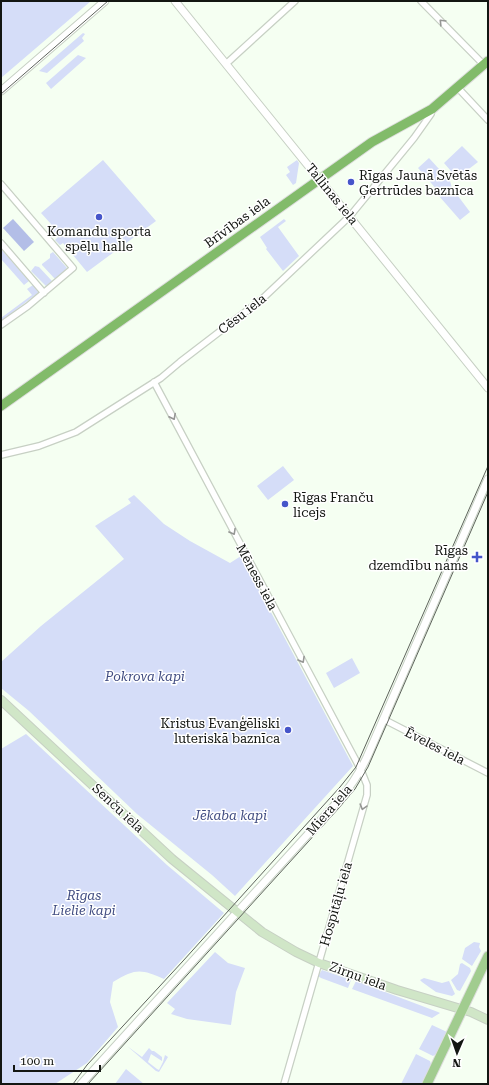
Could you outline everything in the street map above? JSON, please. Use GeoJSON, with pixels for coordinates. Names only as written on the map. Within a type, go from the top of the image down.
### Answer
{"type":"FeatureCollection","features":[{"type":"Feature","properties":{"kind":"highway","name":"Brīvības iela"},"geometry":{"type":"LineString","coordinates":[[1,406],[379,137],[432,109],[486,63]]}},
{"type":"Feature","properties":{"kind":"main road","name":"Senču iela"},"geometry":{"type":"LineString","coordinates":[[1,700],[172,859],[237,913]]}},
{"type":"Feature","properties":{"kind":"main road","name":"Zirņu iela"},"geometry":{"type":"LineString","coordinates":[[237,913],[252,926],[278,942],[319,962],[396,990],[462,1011],[471,1012],[488,1020]]}},
{"type":"Feature","properties":{"kind":"main road"},"geometry":{"type":"LineString","coordinates":[[427,1084],[488,956]]}},
{"type":"Feature","properties":{"kind":"street"},"geometry":{"type":"LineString","coordinates":[[1,91],[105,1]]}},
{"type":"Feature","properties":{"kind":"street","name":"Tallinas iela"},"geometry":{"type":"LineString","coordinates":[[175,1],[320,178],[488,388]]}},
{"type":"Feature","properties":{"kind":"street"},"geometry":{"type":"LineString","coordinates":[[226,63],[295,1]]}},
{"type":"Feature","properties":{"kind":"street"},"geometry":{"type":"LineString","coordinates":[[421,1],[486,63]]}},
{"type":"Feature","properties":{"kind":"street"},"geometry":{"type":"LineString","coordinates":[[458,88],[488,120]]}},
{"type":"Feature","properties":{"kind":"street","name":"Cēsu iela"},"geometry":{"type":"LineString","coordinates":[[1,455],[39,446],[68,435],[85,426],[154,382],[261,300],[350,216],[414,138],[431,114],[432,109]]}},
{"type":"Feature","properties":{"kind":"street"},"geometry":{"type":"LineString","coordinates":[[1,184],[74,268],[44,293],[1,325]]}},
{"type":"Feature","properties":{"kind":"street"},"geometry":{"type":"LineString","coordinates":[[1,243],[44,293]]}},
{"type":"Feature","properties":{"kind":"street","name":"Mēness iela"},"geometry":{"type":"LineString","coordinates":[[154,382],[361,770]]}},
{"type":"Feature","properties":{"kind":"street","name":"Miera iela"},"geometry":{"type":"LineString","coordinates":[[81,1084],[340,799],[361,770],[488,479]]}},
{"type":"Feature","properties":{"kind":"street","name":"Ēveles iela"},"geometry":{"type":"LineString","coordinates":[[383,719],[488,773]]}},
{"type":"Feature","properties":{"kind":"street","name":"Hospitāļu iela"},"geometry":{"type":"LineString","coordinates":[[284,1084],[367,795],[367,786],[361,770]]}},
{"type":"Feature","properties":{"kind":"green space"},"geometry":{"type":"Polygon","coordinates":[[[1,1],[91,1],[1,78],[1,1]]]}},
{"type":"Feature","properties":{"kind":"green space"},"geometry":{"type":"Polygon","coordinates":[[[83,33],[85,34],[82,38],[84,41],[47,73],[39,71],[83,33]]]}},
{"type":"Feature","properties":{"kind":"green space"},"geometry":{"type":"Polygon","coordinates":[[[78,55],[86,58],[51,89],[46,83],[78,55]]]}},
{"type":"Feature","properties":{"kind":"green space"},"geometry":{"type":"Polygon","coordinates":[[[462,146],[478,162],[457,178],[444,163],[462,146]]]}},
{"type":"Feature","properties":{"kind":"green space"},"geometry":{"type":"Polygon","coordinates":[[[429,158],[450,181],[452,188],[470,212],[460,220],[439,196],[438,191],[418,168],[429,158]]]}},
{"type":"Feature","properties":{"kind":"green space","name":"Komandu sporta spēļu halle"},"geometry":{"type":"Polygon","coordinates":[[[103,160],[156,221],[87,272],[63,243],[60,245],[55,240],[58,237],[49,227],[51,224],[41,213],[103,160]]]}},
{"type":"Feature","properties":{"kind":"green space"},"geometry":{"type":"Polygon","coordinates":[[[297,160],[299,163],[296,183],[293,185],[286,175],[290,172],[287,167],[297,160]]]}},
{"type":"Feature","properties":{"kind":"green space"},"geometry":{"type":"Polygon","coordinates":[[[284,219],[286,221],[278,227],[299,256],[283,271],[266,249],[267,248],[260,237],[284,219]]]}},
{"type":"Feature","properties":{"kind":"green space"},"geometry":{"type":"Polygon","coordinates":[[[1,249],[29,281],[24,285],[1,259],[1,249]]]}},
{"type":"Feature","properties":{"kind":"green space"},"geometry":{"type":"Polygon","coordinates":[[[53,252],[67,268],[55,279],[42,265],[50,258],[50,254],[53,252]]]}},
{"type":"Feature","properties":{"kind":"green space"},"geometry":{"type":"Polygon","coordinates":[[[35,266],[39,267],[52,281],[46,286],[31,271],[35,266]]]}},
{"type":"Feature","properties":{"kind":"green space"},"geometry":{"type":"Polygon","coordinates":[[[33,285],[38,293],[1,321],[1,318],[32,295],[27,289],[33,285]]]}},
{"type":"Feature","properties":{"kind":"green space"},"geometry":{"type":"Polygon","coordinates":[[[283,466],[294,480],[268,500],[257,486],[283,466]]]}},
{"type":"Feature","properties":{"kind":"green space","name":"Pokrova kapi"},"geometry":{"type":"Polygon","coordinates":[[[134,495],[164,524],[190,541],[230,563],[241,556],[353,766],[235,896],[212,875],[137,814],[29,711],[1,688],[1,662],[41,626],[124,559],[95,526],[131,503],[128,499],[134,495]]]}},
{"type":"Feature","properties":{"kind":"green space"},"geometry":{"type":"Polygon","coordinates":[[[352,658],[360,673],[334,688],[326,673],[352,658]]]}},
{"type":"Feature","properties":{"kind":"green space","name":"Rīgas Lielie kapi"},"geometry":{"type":"Polygon","coordinates":[[[26,734],[167,865],[224,913],[164,979],[150,973],[133,972],[113,982],[110,1002],[118,1027],[87,1063],[55,1084],[1,1084],[1,749],[26,734]]]}},
{"type":"Feature","properties":{"kind":"green space"},"geometry":{"type":"Polygon","coordinates":[[[474,942],[480,943],[479,947],[481,951],[472,966],[462,959],[465,948],[474,942]]]}},
{"type":"Feature","properties":{"kind":"green space"},"geometry":{"type":"Polygon","coordinates":[[[215,952],[228,963],[245,968],[236,992],[231,1025],[187,1019],[171,1014],[175,1009],[167,1003],[215,952]]]}},
{"type":"Feature","properties":{"kind":"green space"},"geometry":{"type":"Polygon","coordinates":[[[462,963],[470,968],[471,971],[460,991],[457,990],[451,980],[458,974],[460,964],[462,963]]]}},
{"type":"Feature","properties":{"kind":"green space"},"geometry":{"type":"Polygon","coordinates":[[[322,970],[351,980],[348,988],[318,976],[322,970]]]}},
{"type":"Feature","properties":{"kind":"green space"},"geometry":{"type":"Polygon","coordinates":[[[424,978],[442,983],[449,981],[455,994],[452,996],[436,992],[420,980],[424,978]]]}},
{"type":"Feature","properties":{"kind":"green space"},"geometry":{"type":"Polygon","coordinates":[[[356,981],[440,1013],[432,1018],[352,989],[356,981]]]}},
{"type":"Feature","properties":{"kind":"green space"},"geometry":{"type":"Polygon","coordinates":[[[432,1025],[447,1032],[436,1054],[433,1056],[419,1049],[432,1025]]]}},
{"type":"Feature","properties":{"kind":"green space"},"geometry":{"type":"Polygon","coordinates":[[[127,1046],[142,1057],[149,1048],[162,1057],[162,1061],[151,1054],[148,1062],[159,1070],[165,1055],[168,1057],[159,1072],[127,1046]]]}},
{"type":"Feature","properties":{"kind":"green space"},"geometry":{"type":"Polygon","coordinates":[[[416,1054],[430,1061],[431,1064],[422,1084],[401,1084],[416,1054]]]}},
{"type":"Feature","properties":{"kind":"green space"},"geometry":{"type":"Polygon","coordinates":[[[126,1069],[144,1084],[115,1084],[126,1069]]]}},
{"type":"Feature","properties":{"kind":"shaded area"},"geometry":{"type":"Polygon","coordinates":[[[13,219],[34,242],[24,251],[3,228],[13,219]]]}},
{"type":"Feature","properties":{"kind":"tram line"},"geometry":{"type":"LineString","coordinates":[[1,94],[108,1]]}},
{"type":"Feature","properties":{"kind":"tram line"},"geometry":{"type":"LineString","coordinates":[[73,1084],[87,1065],[183,961],[340,787],[356,767],[488,466]]}},
{"type":"Feature","properties":{"kind":"tram line"},"geometry":{"type":"LineString","coordinates":[[88,1084],[355,789],[368,767],[488,492]]}},
{"type":"Feature","properties":{"kind":"place","name":"Rīgas Jaunā Svētās Ģertrūdes baznīca"},"geometry":{"type":"Point","coordinates":[351,182]}},
{"type":"Feature","properties":{"kind":"place","name":"Komandu sporta spēļu halle"},"geometry":{"type":"Point","coordinates":[99,217]}},
{"type":"Feature","properties":{"kind":"place","name":"Rīgas Franču licejs"},"geometry":{"type":"Point","coordinates":[285,504]}},
{"type":"Feature","properties":{"kind":"place","name":"Rīgas dzemdību nams"},"geometry":{"type":"Point","coordinates":[477,557]}},
{"type":"Feature","properties":{"kind":"place","name":"Kristus Evanģēliski luteriskā baznīca"},"geometry":{"type":"Point","coordinates":[288,730]}},
{"type":"Feature","properties":{"kind":"park label","name":"Jēkaba kapi"},"geometry":{"type":"Point","coordinates":[230,815]}}]}
